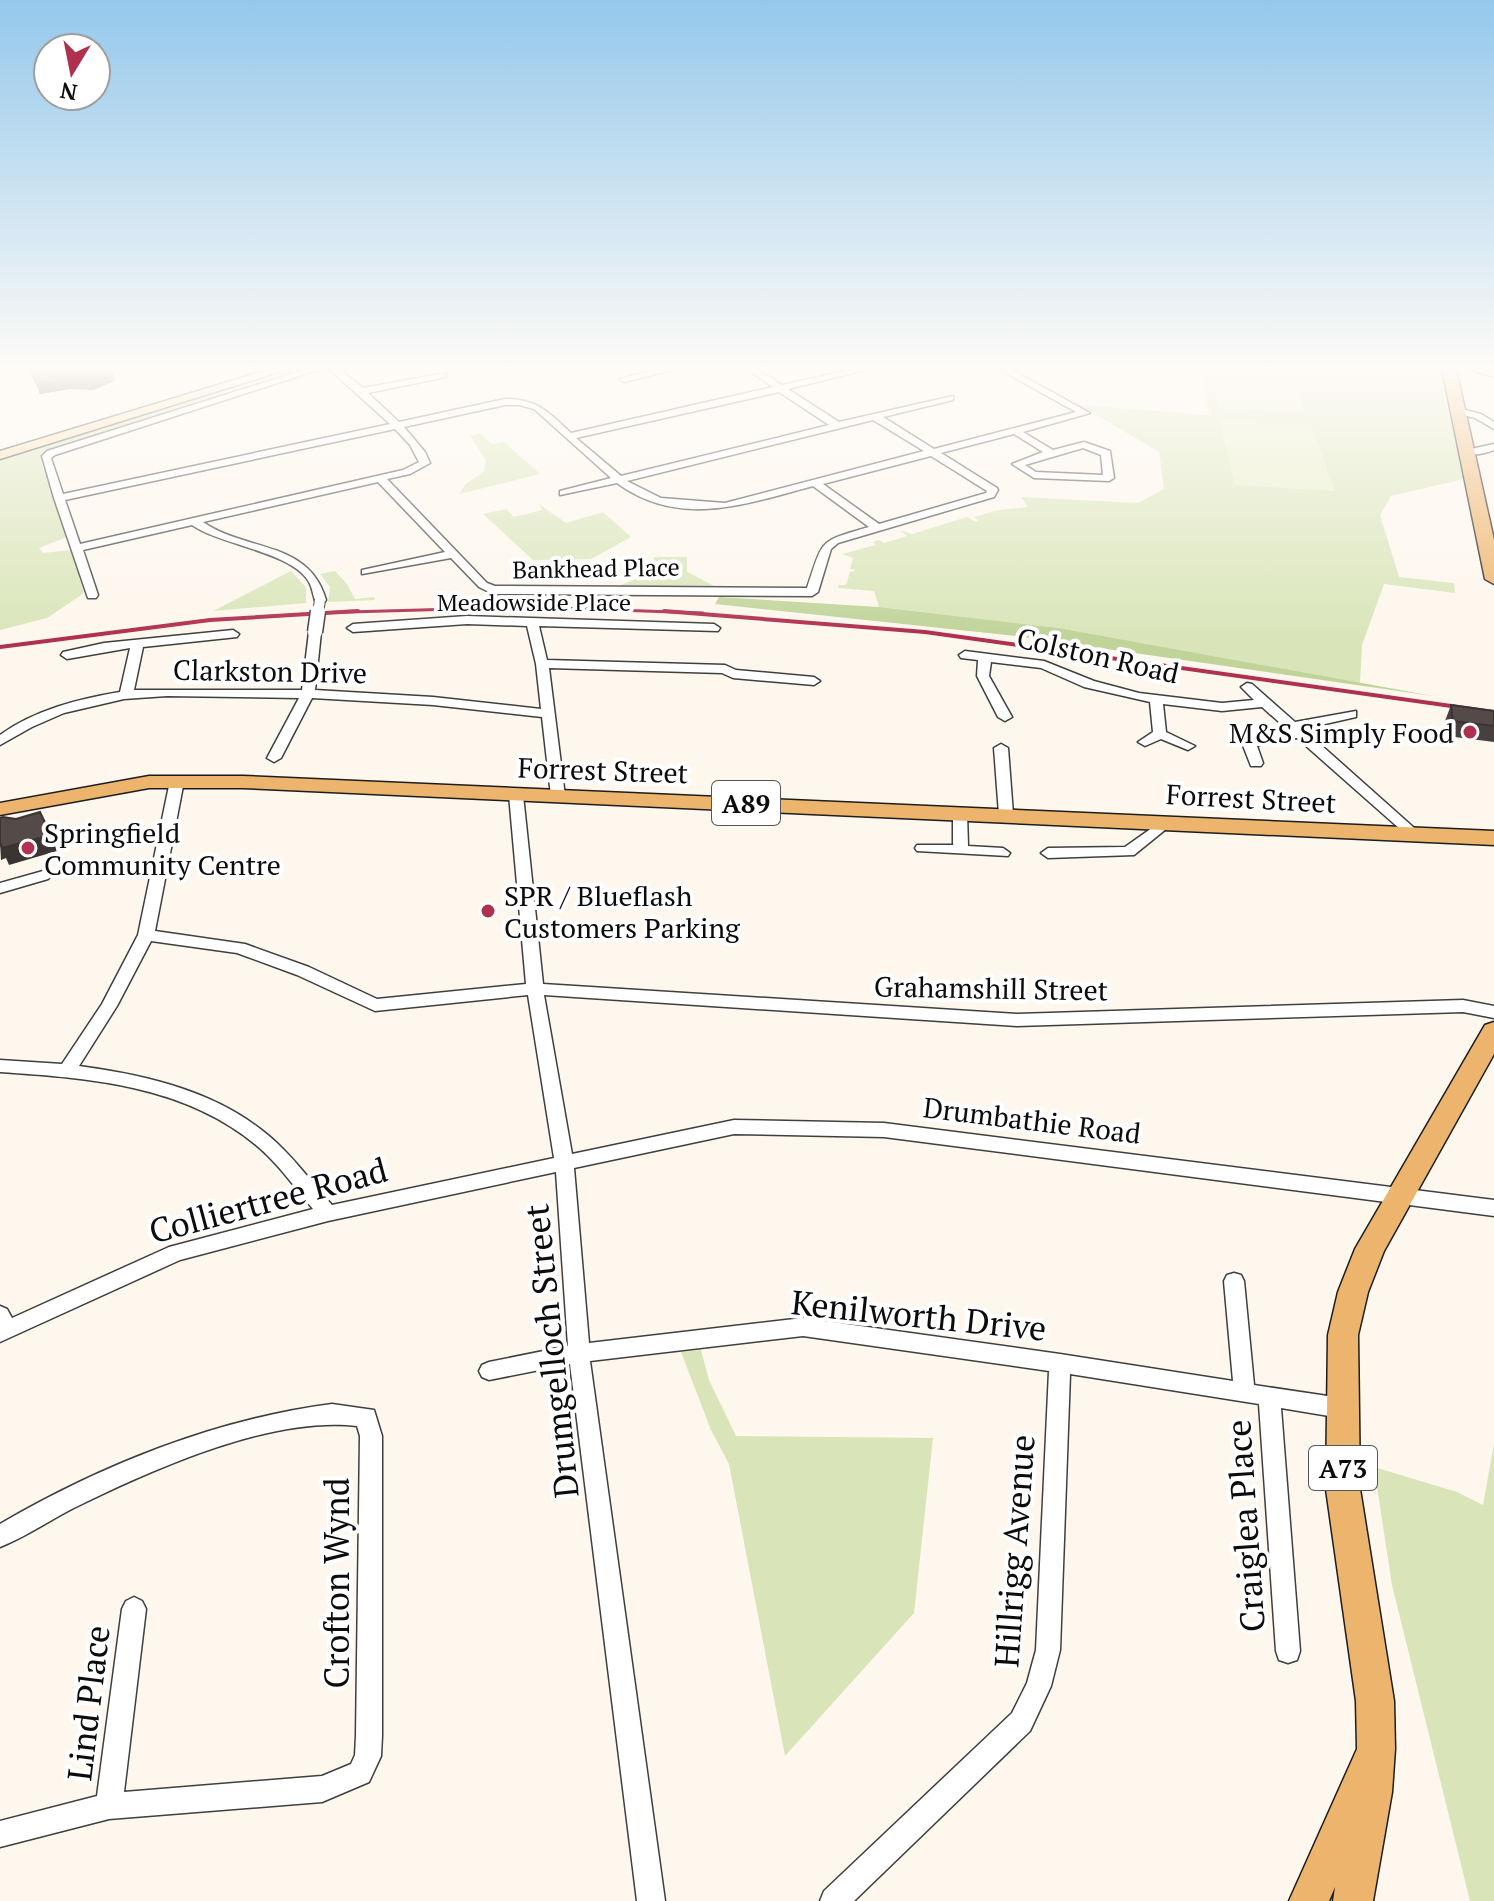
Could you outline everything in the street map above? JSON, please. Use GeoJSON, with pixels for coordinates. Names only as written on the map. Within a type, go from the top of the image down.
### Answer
{"type":"FeatureCollection","features":[{"type":"Feature","properties":{"kind":"main road"},"geometry":{"type":"LineString","coordinates":[[1468,458],[1494,579]]}},
{"type":"Feature","properties":{"kind":"main road","name":"Forrest Street"},"geometry":{"type":"LineString","coordinates":[[0,809],[103,788],[177,781],[1006,814],[1494,838]]}},
{"type":"Feature","properties":{"kind":"main road","name":"A73"},"geometry":{"type":"LineString","coordinates":[[1353,1901],[1373,1792],[1376,1749],[1375,1701],[1343,1489],[1343,1335],[1361,1268],[1397,1197],[1492,1038]]}},
{"type":"Feature","properties":{"kind":"main road","name":"A73"},"geometry":{"type":"LineString","coordinates":[[1309,1901],[1376,1749]]}},
{"type":"Feature","properties":{"kind":"street"},"geometry":{"type":"LineString","coordinates":[[46,458],[92,595]]}},
{"type":"Feature","properties":{"kind":"street"},"geometry":{"type":"LineString","coordinates":[[59,498],[244,458]]}},
{"type":"Feature","properties":{"kind":"street"},"geometry":{"type":"LineString","coordinates":[[78,548],[414,470],[425,458]]}},
{"type":"Feature","properties":{"kind":"street"},"geometry":{"type":"LineString","coordinates":[[595,458],[619,480],[647,497],[692,506],[725,506],[916,458]]}},
{"type":"Feature","properties":{"kind":"street"},"geometry":{"type":"LineString","coordinates":[[564,493],[707,458]]}},
{"type":"Feature","properties":{"kind":"street"},"geometry":{"type":"LineString","coordinates":[[817,484],[876,527],[990,495],[993,490],[942,458]]}},
{"type":"Feature","properties":{"kind":"street"},"geometry":{"type":"LineString","coordinates":[[1036,458],[1017,464],[1034,475],[1109,478],[1107,458]]}},
{"type":"Feature","properties":{"kind":"street","name":"Bankhead Place"},"geometry":{"type":"LineString","coordinates":[[380,478],[483,585],[501,591],[720,589],[812,592],[826,548],[834,541],[876,527]]}},
{"type":"Feature","properties":{"kind":"street"},"geometry":{"type":"LineString","coordinates":[[194,521],[204,530],[276,554],[297,565],[318,585],[320,600],[308,693],[274,758]]}},
{"type":"Feature","properties":{"kind":"street"},"geometry":{"type":"LineString","coordinates":[[366,572],[454,554]]}},
{"type":"Feature","properties":{"kind":"street","name":"Meadowside Place"},"geometry":{"type":"LineString","coordinates":[[353,628],[467,620],[714,628]]}},
{"type":"Feature","properties":{"kind":"street"},"geometry":{"type":"LineString","coordinates":[[532,621],[542,664],[558,796]]}},
{"type":"Feature","properties":{"kind":"street"},"geometry":{"type":"LineString","coordinates":[[67,655],[233,634]]}},
{"type":"Feature","properties":{"kind":"street"},"geometry":{"type":"LineString","coordinates":[[126,695],[137,644]]}},
{"type":"Feature","properties":{"kind":"street","name":"Colston Road"},"geometry":{"type":"LineString","coordinates":[[965,655],[1044,665],[1089,684],[1139,697],[1222,707],[1266,703]]}},
{"type":"Feature","properties":{"kind":"street"},"geometry":{"type":"LineString","coordinates":[[985,658],[983,676],[1005,717]]}},
{"type":"Feature","properties":{"kind":"street"},"geometry":{"type":"LineString","coordinates":[[542,664],[725,669],[733,674],[814,681]]}},
{"type":"Feature","properties":{"kind":"street"},"geometry":{"type":"LineString","coordinates":[[1247,687],[1414,834]]}},
{"type":"Feature","properties":{"kind":"street","name":"Clarkston Drive"},"geometry":{"type":"LineString","coordinates":[[0,741],[33,722],[74,706],[126,695],[308,693],[418,698],[548,714]]}},
{"type":"Feature","properties":{"kind":"street"},"geometry":{"type":"LineString","coordinates":[[1156,698],[1160,734]]}},
{"type":"Feature","properties":{"kind":"street"},"geometry":{"type":"LineString","coordinates":[[1256,763],[1249,743],[1351,714]]}},
{"type":"Feature","properties":{"kind":"street"},"geometry":{"type":"LineString","coordinates":[[1145,742],[1160,734]]}},
{"type":"Feature","properties":{"kind":"street"},"geometry":{"type":"LineString","coordinates":[[1160,734],[1188,746]]}},
{"type":"Feature","properties":{"kind":"street"},"geometry":{"type":"LineString","coordinates":[[1001,748],[1006,814]]}},
{"type":"Feature","properties":{"kind":"street"},"geometry":{"type":"LineString","coordinates":[[67,1071],[109,1006],[146,935],[177,781]]}},
{"type":"Feature","properties":{"kind":"street","name":"Drumgelloch Street"},"geometry":{"type":"LineString","coordinates":[[516,795],[535,989],[564,1161],[579,1353],[651,1901]]}},
{"type":"Feature","properties":{"kind":"street"},"geometry":{"type":"LineString","coordinates":[[960,813],[961,850]]}},
{"type":"Feature","properties":{"kind":"street"},"geometry":{"type":"LineString","coordinates":[[1048,853],[1129,852],[1166,822]]}},
{"type":"Feature","properties":{"kind":"street"},"geometry":{"type":"LineString","coordinates":[[922,848],[1003,853]]}},
{"type":"Feature","properties":{"kind":"street"},"geometry":{"type":"LineString","coordinates":[[0,888],[43,876]]}},
{"type":"Feature","properties":{"kind":"street","name":"Grahamshill Street"},"geometry":{"type":"LineString","coordinates":[[146,935],[239,948],[303,971],[375,1005],[535,989],[1017,1020],[1463,1006],[1494,1012]]}},
{"type":"Feature","properties":{"kind":"street"},"geometry":{"type":"LineString","coordinates":[[0,1066],[67,1071],[124,1080],[175,1093],[226,1116],[261,1140],[328,1213]]}},
{"type":"Feature","properties":{"kind":"street","name":"Drumbathie Road"},"geometry":{"type":"LineString","coordinates":[[564,1161],[734,1127],[884,1130],[1494,1208]]}},
{"type":"Feature","properties":{"kind":"street","name":"Colliertree Road"},"geometry":{"type":"LineString","coordinates":[[2,1326],[176,1253],[328,1213],[564,1161]]}},
{"type":"Feature","properties":{"kind":"street"},"geometry":{"type":"LineString","coordinates":[[1234,1281],[1244,1391]]}},
{"type":"Feature","properties":{"kind":"street","name":"Kenilworth Drive"},"geometry":{"type":"LineString","coordinates":[[489,1371],[579,1353],[803,1327],[1060,1363],[1341,1408]]}},
{"type":"Feature","properties":{"kind":"street","name":"Hillrigg Avenue"},"geometry":{"type":"LineString","coordinates":[[834,1901],[1021,1722],[1039,1686],[1048,1650],[1060,1363]]}},
{"type":"Feature","properties":{"kind":"street","name":"Craiglea Place"},"geometry":{"type":"LineString","coordinates":[[1269,1395],[1288,1651]]}},
{"type":"Feature","properties":{"kind":"street","name":"Crofton Wynd"},"geometry":{"type":"LineString","coordinates":[[0,1536],[33,1514],[134,1468],[220,1438],[318,1412],[350,1411],[366,1417],[371,1436],[369,1736],[368,1756],[360,1773],[322,1789],[109,1806],[0,1834]]}},
{"type":"Feature","properties":{"kind":"street","name":"Lind Place"},"geometry":{"type":"LineString","coordinates":[[109,1806],[134,1609]]}},
{"type":"Feature","properties":{"kind":"green space"},"geometry":{"type":"Polygon","coordinates":[[[43,458],[41,461],[67,537],[39,548],[43,553],[71,550],[84,593],[47,618],[0,630],[0,459],[43,458]]]}},
{"type":"Feature","properties":{"kind":"green space"},"geometry":{"type":"Polygon","coordinates":[[[484,458],[522,458],[540,474],[459,494],[466,484],[484,471],[484,458]]]}},
{"type":"Feature","properties":{"kind":"green space"},"geometry":{"type":"Polygon","coordinates":[[[1160,458],[1459,458],[1464,479],[1391,496],[1380,515],[1399,577],[1454,583],[1455,593],[1384,584],[1362,645],[1360,683],[1059,628],[879,607],[874,591],[838,588],[839,585],[846,585],[850,572],[856,570],[850,569],[853,558],[842,554],[876,545],[873,542],[879,540],[884,543],[907,536],[900,530],[912,534],[967,517],[976,522],[974,517],[998,510],[1028,507],[1021,497],[1138,503],[1164,489],[1160,458]]]}},
{"type":"Feature","properties":{"kind":"green space"},"geometry":{"type":"Polygon","coordinates":[[[1228,458],[1323,458],[1335,491],[1235,485],[1228,458]]]}},
{"type":"Feature","properties":{"kind":"green space"},"geometry":{"type":"Polygon","coordinates":[[[539,504],[566,523],[603,512],[631,537],[591,559],[533,560],[483,514],[506,509],[514,517],[542,510],[539,504]]]}},
{"type":"Feature","properties":{"kind":"green space"},"geometry":{"type":"Polygon","coordinates":[[[654,557],[687,557],[687,572],[720,589],[609,590],[655,571],[654,557]]]}},
{"type":"Feature","properties":{"kind":"green space"},"geometry":{"type":"Polygon","coordinates":[[[291,571],[306,587],[306,603],[213,611],[291,571]]]}},
{"type":"Feature","properties":{"kind":"green space"},"geometry":{"type":"Polygon","coordinates":[[[335,571],[355,599],[374,597],[375,600],[328,602],[330,587],[320,574],[335,571]]]}},
{"type":"Feature","properties":{"kind":"green space"},"geometry":{"type":"Polygon","coordinates":[[[719,597],[879,607],[1059,628],[1433,696],[1016,636],[715,604],[719,597]]]}},
{"type":"Feature","properties":{"kind":"green space"},"geometry":{"type":"Polygon","coordinates":[[[701,1350],[709,1380],[736,1436],[933,1438],[914,1613],[785,1756],[729,1464],[711,1430],[681,1352],[701,1350]]]}},
{"type":"Feature","properties":{"kind":"green space"},"geometry":{"type":"Polygon","coordinates":[[[1494,1444],[1494,1901],[1470,1901],[1392,1585],[1374,1467],[1457,1492],[1483,1505],[1494,1444]]]}},
{"type":"Feature","properties":{"kind":"building"},"geometry":{"type":"Polygon","coordinates":[[[1451,705],[1494,711],[1494,726],[1453,721],[1451,705]]]}},
{"type":"Feature","properties":{"kind":"building"},"geometry":{"type":"Polygon","coordinates":[[[40,812],[51,835],[2,848],[0,818],[16,819],[40,812]]]}},
{"type":"Feature","properties":{"kind":"railway"},"geometry":{"type":"LineString","coordinates":[[335,612],[527,607],[678,612]]}},
{"type":"Feature","properties":{"kind":"railway"},"geometry":{"type":"LineString","coordinates":[[335,612],[358,611]]}},
{"type":"Feature","properties":{"kind":"railway"},"geometry":{"type":"LineString","coordinates":[[664,611],[678,612]]}},
{"type":"Feature","properties":{"kind":"railway"},"geometry":{"type":"LineString","coordinates":[[0,647],[210,620],[335,612]]}},
{"type":"Feature","properties":{"kind":"railway"},"geometry":{"type":"LineString","coordinates":[[313,613],[335,612]]}},
{"type":"Feature","properties":{"kind":"railway"},"geometry":{"type":"LineString","coordinates":[[678,612],[703,613]]}},
{"type":"Feature","properties":{"kind":"railway"},"geometry":{"type":"LineString","coordinates":[[678,612],[925,632],[1494,712]]}},
{"type":"Feature","properties":{"kind":"place","name":"M&S Simply Food"},"geometry":{"type":"Point","coordinates":[1470,732]}},
{"type":"Feature","properties":{"kind":"place","name":"Springfield Community Centre"},"geometry":{"type":"Point","coordinates":[28,848]}},
{"type":"Feature","properties":{"kind":"place","name":"SPR / Blueflash Customers Parking"},"geometry":{"type":"Point","coordinates":[488,911]}}]}
